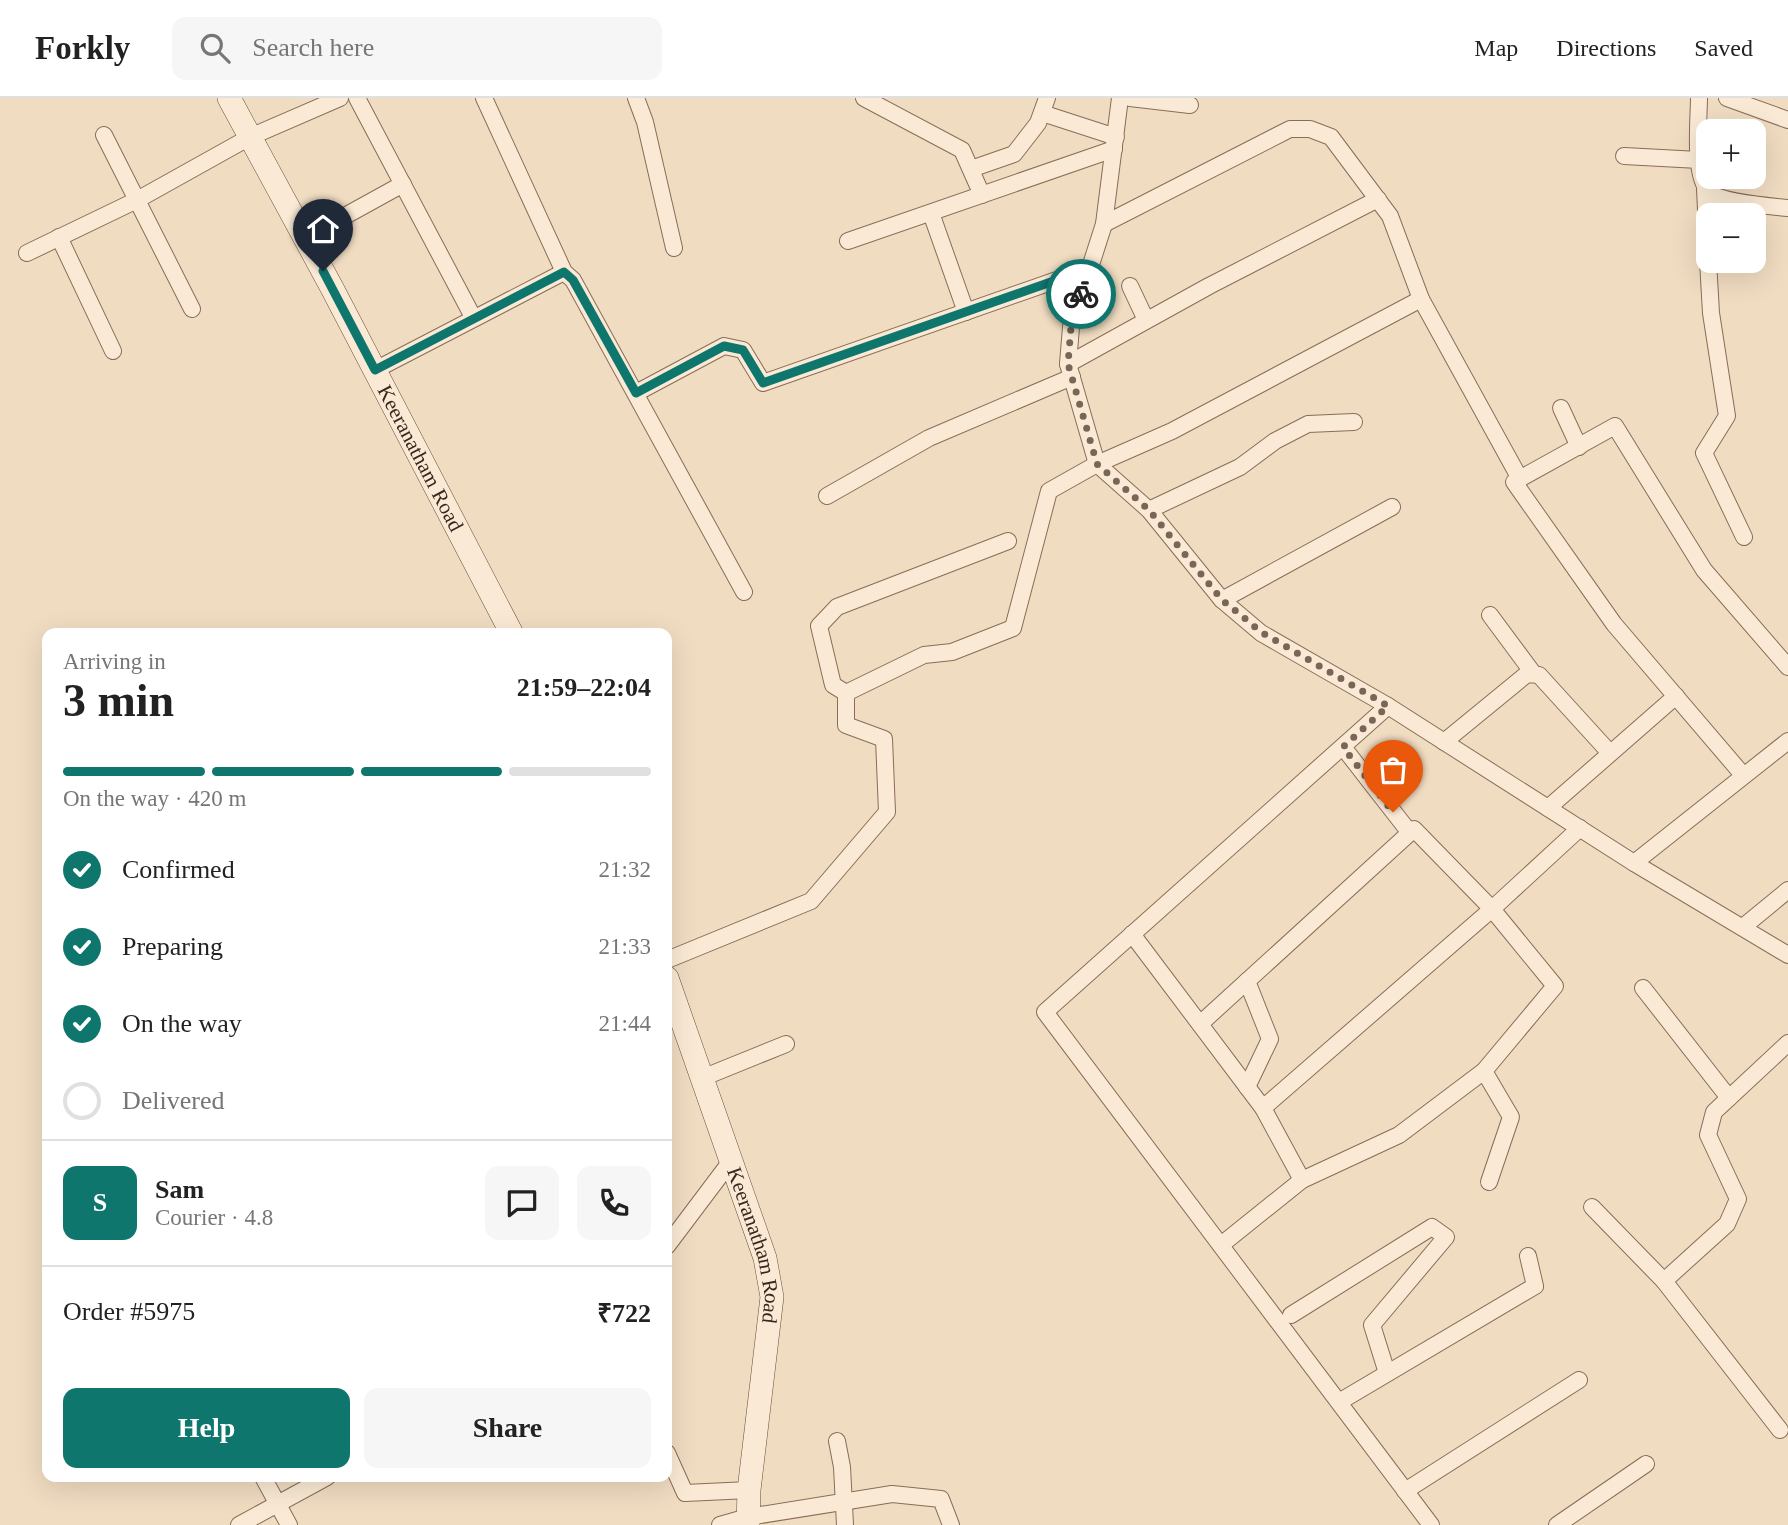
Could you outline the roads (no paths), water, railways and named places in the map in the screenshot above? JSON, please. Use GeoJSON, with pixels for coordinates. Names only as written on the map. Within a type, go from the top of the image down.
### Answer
{"type":"FeatureCollection","features":[{"type":"Feature","properties":{"kind":"street","name":"Keeranatham Road"},"geometry":{"type":"LineString","coordinates":[[229,98],[509,628]]}},
{"type":"Feature","properties":{"kind":"street"},"geometry":{"type":"LineString","coordinates":[[27,253],[137,200],[250,137],[340,98]]}},
{"type":"Feature","properties":{"kind":"street"},"geometry":{"type":"LineString","coordinates":[[357,98],[473,317]]}},
{"type":"Feature","properties":{"kind":"street"},"geometry":{"type":"LineString","coordinates":[[484,98],[564,272],[573,280],[744,592]]}},
{"type":"Feature","properties":{"kind":"street"},"geometry":{"type":"LineString","coordinates":[[636,98],[645,122],[674,248]]}},
{"type":"Feature","properties":{"kind":"street"},"geometry":{"type":"LineString","coordinates":[[864,98],[962,150],[982,195]]}},
{"type":"Feature","properties":{"kind":"street"},"geometry":{"type":"LineString","coordinates":[[1120,98],[1104,224],[1071,327],[1070,370],[1097,464],[1149,510],[1222,600],[1261,632],[1388,706],[1634,863],[1788,955]]}},
{"type":"Feature","properties":{"kind":"street"},"geometry":{"type":"LineString","coordinates":[[1130,98],[1190,105]]}},
{"type":"Feature","properties":{"kind":"street"},"geometry":{"type":"LineString","coordinates":[[1699,98],[1699,119]]}},
{"type":"Feature","properties":{"kind":"street"},"geometry":{"type":"LineString","coordinates":[[1727,98],[1788,120]]}},
{"type":"Feature","properties":{"kind":"street"},"geometry":{"type":"LineString","coordinates":[[971,169],[1014,154],[1038,123],[1045,105],[1115,143]]}},
{"type":"Feature","properties":{"kind":"street"},"geometry":{"type":"LineString","coordinates":[[1104,224],[1290,129],[1310,129],[1331,137],[1378,199],[1394,226],[1421,299],[1520,479]]}},
{"type":"Feature","properties":{"kind":"street"},"geometry":{"type":"LineString","coordinates":[[104,135],[191,309]]}},
{"type":"Feature","properties":{"kind":"street"},"geometry":{"type":"LineString","coordinates":[[848,241],[982,195],[1115,143]]}},
{"type":"Feature","properties":{"kind":"street"},"geometry":{"type":"LineString","coordinates":[[1624,156],[1696,160]]}},
{"type":"Feature","properties":{"kind":"street"},"geometry":{"type":"LineString","coordinates":[[305,238],[403,184]]}},
{"type":"Feature","properties":{"kind":"street"},"geometry":{"type":"LineString","coordinates":[[1706,189],[1713,195],[1788,208]]}},
{"type":"Feature","properties":{"kind":"street"},"geometry":{"type":"LineString","coordinates":[[827,496],[929,438],[1070,370],[1146,320],[1378,199]]}},
{"type":"Feature","properties":{"kind":"street"},"geometry":{"type":"LineString","coordinates":[[931,212],[966,312]]}},
{"type":"Feature","properties":{"kind":"street"},"geometry":{"type":"LineString","coordinates":[[60,237],[113,351]]}},
{"type":"Feature","properties":{"kind":"street"},"geometry":{"type":"LineString","coordinates":[[636,393],[724,346],[743,350],[763,383],[1088,269]]}},
{"type":"Feature","properties":{"kind":"street"},"geometry":{"type":"LineString","coordinates":[[375,370],[564,272]]}},
{"type":"Feature","properties":{"kind":"street"},"geometry":{"type":"LineString","coordinates":[[1709,273],[1711,313],[1727,416],[1704,453],[1744,537]]}},
{"type":"Feature","properties":{"kind":"street"},"geometry":{"type":"LineString","coordinates":[[1129,286],[1146,320]]}},
{"type":"Feature","properties":{"kind":"street"},"geometry":{"type":"LineString","coordinates":[[846,693],[924,655],[952,652],[1013,628],[1048,491],[1097,464],[1172,431],[1421,299]]}},
{"type":"Feature","properties":{"kind":"street"},"geometry":{"type":"LineString","coordinates":[[1561,408],[1579,447]]}},
{"type":"Feature","properties":{"kind":"street"},"geometry":{"type":"LineString","coordinates":[[1149,510],[1240,467],[1275,441],[1308,424],[1354,422]]}},
{"type":"Feature","properties":{"kind":"street"},"geometry":{"type":"LineString","coordinates":[[1743,775],[1599,603],[1514,482],[1615,426],[1704,570],[1788,667]]}},
{"type":"Feature","properties":{"kind":"street"},"geometry":{"type":"LineString","coordinates":[[1222,600],[1392,507]]}},
{"type":"Feature","properties":{"kind":"street"},"geometry":{"type":"LineString","coordinates":[[846,693],[833,685],[819,626],[837,607],[1008,541]]}},
{"type":"Feature","properties":{"kind":"street"},"geometry":{"type":"LineString","coordinates":[[1490,615],[1533,673]]}},
{"type":"Feature","properties":{"kind":"street"},"geometry":{"type":"LineString","coordinates":[[1444,742],[1527,674],[1533,673],[1539,675],[1611,753]]}},
{"type":"Feature","properties":{"kind":"street"},"geometry":{"type":"LineString","coordinates":[[672,958],[811,901],[887,812],[884,739],[846,725],[846,693]]}},
{"type":"Feature","properties":{"kind":"street"},"geometry":{"type":"LineString","coordinates":[[1548,808],[1676,696]]}},
{"type":"Feature","properties":{"kind":"street"},"geometry":{"type":"LineString","coordinates":[[1388,706],[1045,1012],[1431,1525]]}},
{"type":"Feature","properties":{"kind":"street"},"geometry":{"type":"LineString","coordinates":[[1634,863],[1788,741]]}},
{"type":"Feature","properties":{"kind":"street"},"geometry":{"type":"LineString","coordinates":[[1343,747],[1410,833]]}},
{"type":"Feature","properties":{"kind":"street"},"geometry":{"type":"LineString","coordinates":[[1263,1108],[1492,909],[1580,828]]}},
{"type":"Feature","properties":{"kind":"street"},"geometry":{"type":"LineString","coordinates":[[1200,1024],[1414,829],[1492,909],[1555,986],[1484,1071],[1399,1135],[1302,1180],[1221,1245]]}},
{"type":"Feature","properties":{"kind":"street"},"geometry":{"type":"LineString","coordinates":[[1744,927],[1788,890]]}},
{"type":"Feature","properties":{"kind":"street"},"geometry":{"type":"LineString","coordinates":[[1132,934],[1263,1108],[1302,1180]]}},
{"type":"Feature","properties":{"kind":"street"},"geometry":{"type":"LineString","coordinates":[[1247,981],[1269,1039],[1247,1087]]}},
{"type":"Feature","properties":{"kind":"street"},"geometry":{"type":"LineString","coordinates":[[1643,988],[1729,1098]]}},
{"type":"Feature","properties":{"kind":"street","name":"Keeranatham Road"},"geometry":{"type":"LineString","coordinates":[[672,992],[765,1258],[772,1297],[749,1490],[748,1521]]}},
{"type":"Feature","properties":{"kind":"street"},"geometry":{"type":"LineString","coordinates":[[1664,1281],[1727,1224],[1738,1199],[1708,1135],[1714,1112],[1788,1043]]}},
{"type":"Feature","properties":{"kind":"street"},"geometry":{"type":"LineString","coordinates":[[702,1078],[786,1044]]}},
{"type":"Feature","properties":{"kind":"street"},"geometry":{"type":"LineString","coordinates":[[1484,1071],[1511,1117],[1489,1182]]}},
{"type":"Feature","properties":{"kind":"street"},"geometry":{"type":"LineString","coordinates":[[672,1240],[731,1161]]}},
{"type":"Feature","properties":{"kind":"street"},"geometry":{"type":"LineString","coordinates":[[1592,1207],[1664,1281],[1780,1430]]}},
{"type":"Feature","properties":{"kind":"street"},"geometry":{"type":"LineString","coordinates":[[1291,1315],[1432,1227],[1446,1237],[1372,1325],[1387,1373]]}},
{"type":"Feature","properties":{"kind":"street"},"geometry":{"type":"LineString","coordinates":[[1339,1402],[1535,1286],[1528,1256]]}},
{"type":"Feature","properties":{"kind":"street"},"geometry":{"type":"LineString","coordinates":[[1405,1491],[1579,1380]]}},
{"type":"Feature","properties":{"kind":"street"},"geometry":{"type":"LineString","coordinates":[[837,1441],[845,1525]]}},
{"type":"Feature","properties":{"kind":"street"},"geometry":{"type":"LineString","coordinates":[[672,1464],[685,1493],[749,1490]]}},
{"type":"Feature","properties":{"kind":"street"},"geometry":{"type":"LineString","coordinates":[[1557,1525],[1646,1464]]}},
{"type":"Feature","properties":{"kind":"street"},"geometry":{"type":"LineString","coordinates":[[266,1482],[289,1525]]}},
{"type":"Feature","properties":{"kind":"street"},"geometry":{"type":"LineString","coordinates":[[239,1525],[318,1482]]}},
{"type":"Feature","properties":{"kind":"street"},"geometry":{"type":"LineString","coordinates":[[720,1525],[892,1494],[941,1499],[951,1525]]}}]}
